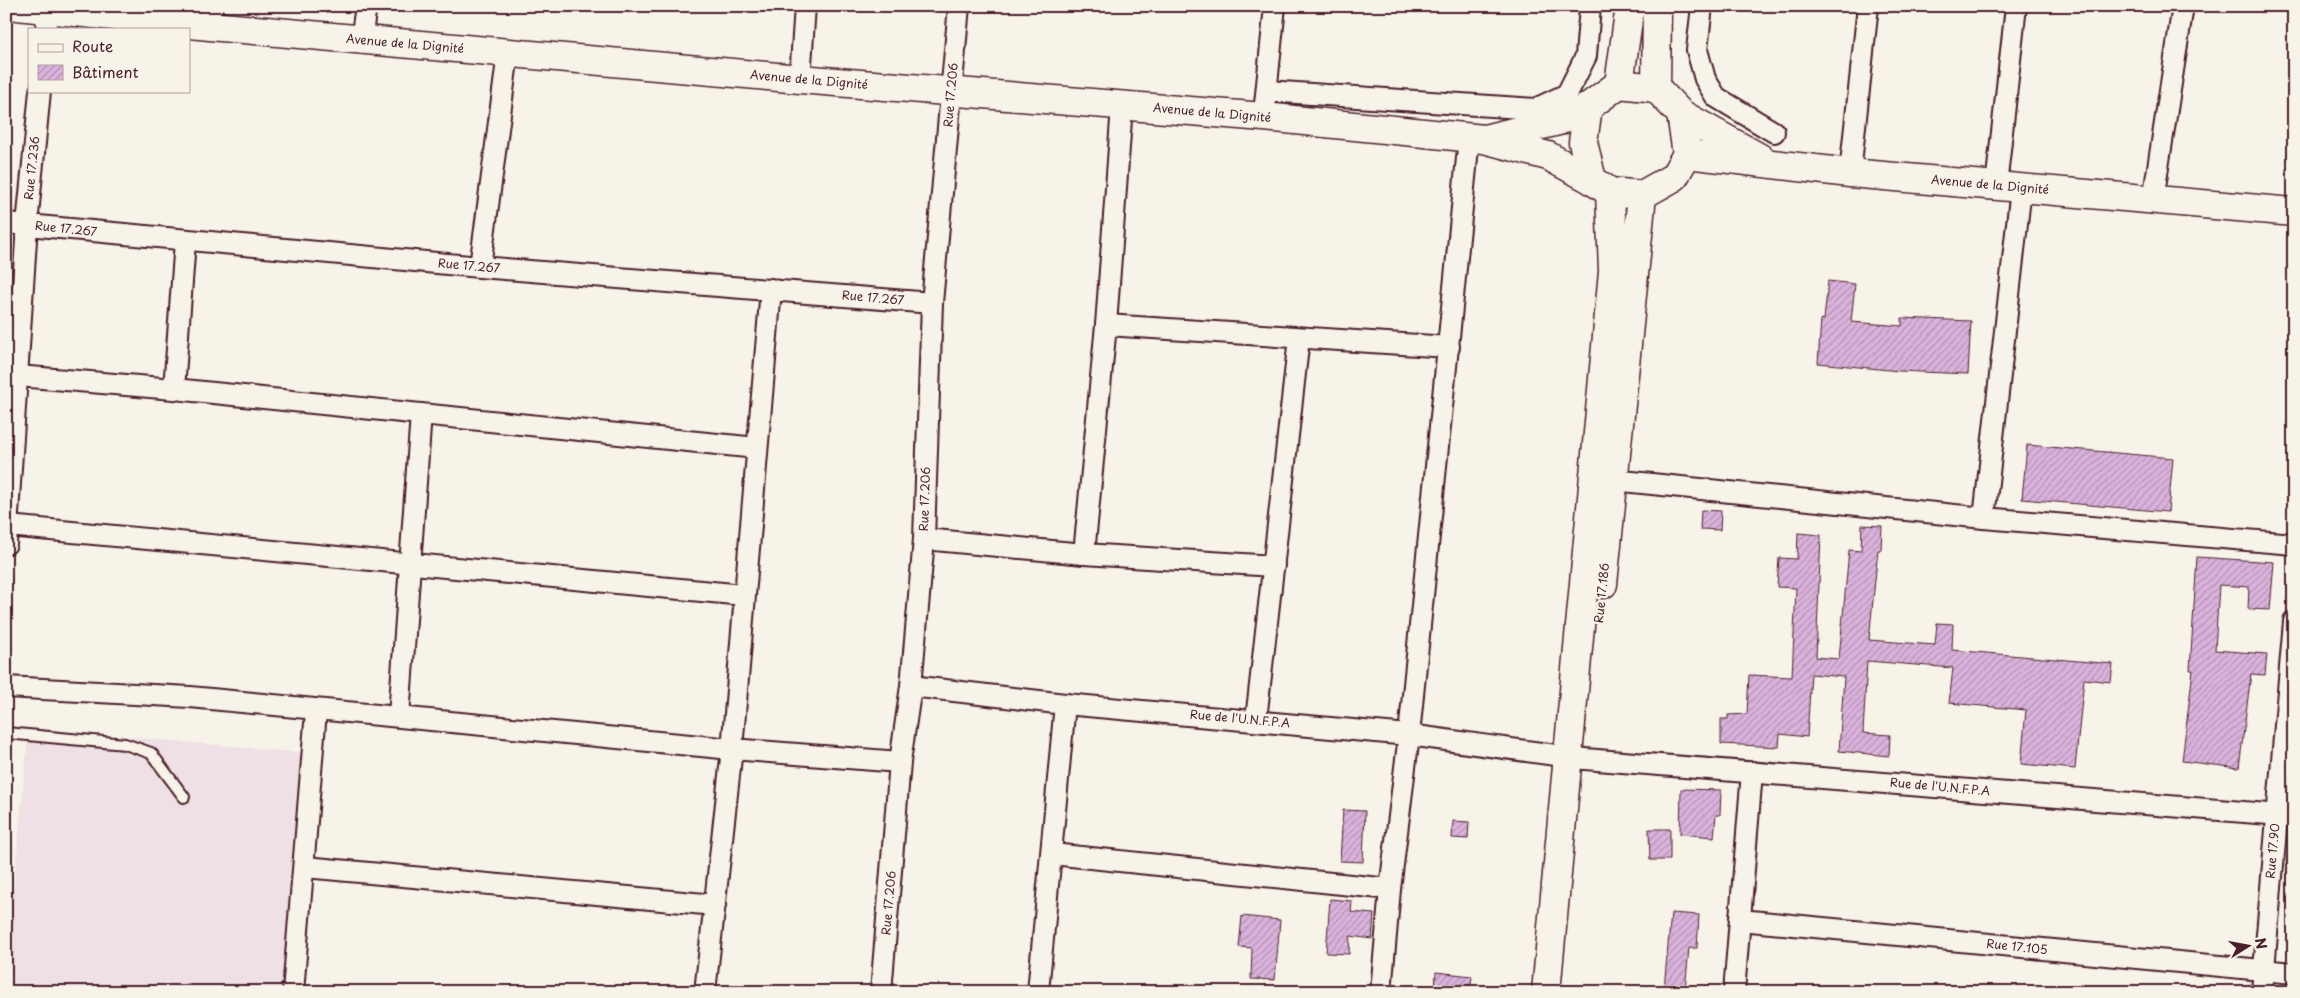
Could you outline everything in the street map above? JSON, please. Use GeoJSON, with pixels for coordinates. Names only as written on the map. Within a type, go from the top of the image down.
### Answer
{"type":"FeatureCollection","features":[{"type":"Feature","properties":{"kind":"street","name":"Avenue de la Dignité"},"geometry":{"type":"LineString","coordinates":[[17,6],[47,15],[211,16],[362,40],[1122,106],[1265,104],[1476,139],[1548,156],[1601,186]]}},
{"type":"Feature","properties":{"kind":"street"},"geometry":{"type":"LineString","coordinates":[[362,40],[366,6]]}},
{"type":"Feature","properties":{"kind":"street"},"geometry":{"type":"LineString","coordinates":[[800,79],[805,6]]}},
{"type":"Feature","properties":{"kind":"street","name":"Rue 17.206"},"geometry":{"type":"LineString","coordinates":[[881,992],[900,762],[911,686],[924,539],[932,303],[959,6]]}},
{"type":"Feature","properties":{"kind":"street"},"geometry":{"type":"LineString","coordinates":[[1275,6],[1265,104],[1535,109],[1567,94],[1586,56],[1590,6]]}},
{"type":"Feature","properties":{"kind":"street"},"geometry":{"type":"LineString","coordinates":[[1619,84],[1630,6]]}},
{"type":"Feature","properties":{"kind":"street"},"geometry":{"type":"LineString","coordinates":[[1656,88],[1657,6]]}},
{"type":"Feature","properties":{"kind":"street"},"geometry":{"type":"LineString","coordinates":[[1702,6],[1697,50],[1705,79],[1716,96],[1774,132]]}},
{"type":"Feature","properties":{"kind":"street"},"geometry":{"type":"LineString","coordinates":[[1850,173],[1868,6]]}},
{"type":"Feature","properties":{"kind":"street"},"geometry":{"type":"LineString","coordinates":[[1984,518],[2009,187],[2016,6]]}},
{"type":"Feature","properties":{"kind":"street"},"geometry":{"type":"LineString","coordinates":[[2154,200],[2183,6]]}},
{"type":"Feature","properties":{"kind":"street"},"geometry":{"type":"LineString","coordinates":[[480,267],[508,53]]}},
{"type":"Feature","properties":{"kind":"street"},"geometry":{"type":"LineString","coordinates":[[1382,992],[1390,889],[1409,735],[1449,347],[1476,139],[1559,120],[1588,107],[1619,84],[1656,88],[1681,114],[1772,164]]}},
{"type":"Feature","properties":{"kind":"street","name":"Rue 17.236"},"geometry":{"type":"LineString","coordinates":[[7,535],[12,376],[40,92]]}},
{"type":"Feature","properties":{"kind":"street"},"geometry":{"type":"LineString","coordinates":[[1084,554],[1106,325],[1122,106]]}},
{"type":"Feature","properties":{"kind":"street"},"geometry":{"type":"LineString","coordinates":[[1546,992],[1576,758],[1612,270],[1601,186],[1583,142],[1588,107]]}},
{"type":"Feature","properties":{"kind":"street"},"geometry":{"type":"LineString","coordinates":[[1601,186],[1642,195],[1674,177],[1687,154],[1681,114]]}},
{"type":"Feature","properties":{"kind":"street","name":"Avenue de la Dignité"},"geometry":{"type":"LineString","coordinates":[[1687,154],[1850,173],[2294,212]]}},
{"type":"Feature","properties":{"kind":"street","name":"Rue 17.186"},"geometry":{"type":"LineString","coordinates":[[1565,992],[1576,758],[1613,480],[1642,195]]}},
{"type":"Feature","properties":{"kind":"street","name":"Rue 17.267"},"geometry":{"type":"LineString","coordinates":[[6,223],[480,267],[932,303]]}},
{"type":"Feature","properties":{"kind":"street"},"geometry":{"type":"LineString","coordinates":[[174,390],[185,241]]}},
{"type":"Feature","properties":{"kind":"street"},"geometry":{"type":"LineString","coordinates":[[705,992],[732,749],[756,448],[771,289]]}},
{"type":"Feature","properties":{"kind":"street"},"geometry":{"type":"LineString","coordinates":[[1106,325],[1449,347]]}},
{"type":"Feature","properties":{"kind":"street"},"geometry":{"type":"LineString","coordinates":[[1256,720],[1299,338]]}},
{"type":"Feature","properties":{"kind":"street"},"geometry":{"type":"LineString","coordinates":[[12,376],[174,390],[756,448]]}},
{"type":"Feature","properties":{"kind":"street"},"geometry":{"type":"LineString","coordinates":[[399,716],[421,414]]}},
{"type":"Feature","properties":{"kind":"street"},"geometry":{"type":"LineString","coordinates":[[1613,480],[1984,518],[2294,544]]}},
{"type":"Feature","properties":{"kind":"street"},"geometry":{"type":"LineString","coordinates":[[7,535],[409,565],[744,595]]}},
{"type":"Feature","properties":{"kind":"street"},"geometry":{"type":"LineString","coordinates":[[924,539],[1084,554],[1274,566]]}},
{"type":"Feature","properties":{"kind":"street","name":"Rue 17.90"},"geometry":{"type":"LineString","coordinates":[[2262,992],[2263,971],[2285,816],[2294,621]]}},
{"type":"Feature","properties":{"kind":"street","name":"Rue de l'U.N.F.P.A"},"geometry":{"type":"LineString","coordinates":[[911,686],[1065,704],[1409,735],[1576,758],[2285,816]]}},
{"type":"Feature","properties":{"kind":"street"},"geometry":{"type":"LineString","coordinates":[[6,687],[190,697],[316,711],[399,716],[732,749],[900,762]]}},
{"type":"Feature","properties":{"kind":"street"},"geometry":{"type":"LineString","coordinates":[[1038,992],[1065,704]]}},
{"type":"Feature","properties":{"kind":"street"},"geometry":{"type":"LineString","coordinates":[[293,992],[305,866],[316,711]]}},
{"type":"Feature","properties":{"kind":"street"},"geometry":{"type":"LineString","coordinates":[[1734,992],[1752,772]]}},
{"type":"Feature","properties":{"kind":"street"},"geometry":{"type":"LineString","coordinates":[[1052,854],[1390,889]]}},
{"type":"Feature","properties":{"kind":"street"},"geometry":{"type":"LineString","coordinates":[[305,866],[715,905]]}},
{"type":"Feature","properties":{"kind":"street","name":"Rue 17.105"},"geometry":{"type":"LineString","coordinates":[[1740,920],[2294,973]]}},
{"type":"Feature","properties":{"kind":"lane"},"geometry":{"type":"LineString","coordinates":[[6,734],[125,744],[151,753],[184,797]]}},
{"type":"Feature","properties":{"kind":"shaded area"},"geometry":{"type":"Polygon","coordinates":[[[29,728],[303,753],[281,992],[6,992],[6,966],[29,728]]]}},
{"type":"Feature","properties":{"kind":"building"},"geometry":{"type":"Polygon","coordinates":[[[1828,281],[1855,284],[1851,322],[1902,326],[1902,318],[1971,321],[1968,374],[1899,371],[1818,363],[1821,319],[1824,320],[1828,281]]]}},
{"type":"Feature","properties":{"kind":"building"},"geometry":{"type":"Polygon","coordinates":[[[2027,445],[2173,458],[2168,512],[2022,499],[2027,445]]]}},
{"type":"Feature","properties":{"kind":"building"},"geometry":{"type":"Polygon","coordinates":[[[1701,510],[1721,511],[1720,530],[1700,529],[1701,510]]]}},
{"type":"Feature","properties":{"kind":"building"},"geometry":{"type":"Polygon","coordinates":[[[1862,525],[1882,526],[1881,550],[1878,550],[1869,640],[1935,645],[1937,623],[1953,624],[1952,650],[2113,664],[2111,682],[2084,679],[2075,769],[2021,764],[2026,710],[1949,703],[1953,668],[1867,661],[1863,733],[1890,735],[1889,756],[1839,751],[1844,677],[1811,674],[1807,737],[1780,734],[1779,747],[1721,744],[1721,719],[1728,719],[1728,715],[1747,714],[1749,675],[1792,677],[1796,588],[1777,587],[1779,558],[1797,559],[1798,533],[1821,535],[1816,657],[1839,659],[1849,550],[1861,551],[1862,525]]]}},
{"type":"Feature","properties":{"kind":"building"},"geometry":{"type":"Polygon","coordinates":[[[2197,557],[2274,562],[2270,610],[2248,609],[2249,587],[2219,585],[2215,650],[2267,654],[2265,675],[2251,674],[2239,768],[2182,761],[2193,670],[2190,670],[2197,557]]]}},
{"type":"Feature","properties":{"kind":"building"},"geometry":{"type":"Polygon","coordinates":[[[1681,789],[1721,790],[1720,815],[1716,815],[1714,837],[1680,834],[1681,789]]]}},
{"type":"Feature","properties":{"kind":"building"},"geometry":{"type":"Polygon","coordinates":[[[1343,810],[1365,811],[1363,862],[1340,861],[1343,810]]]}},
{"type":"Feature","properties":{"kind":"building"},"geometry":{"type":"Polygon","coordinates":[[[1453,821],[1469,822],[1468,839],[1452,838],[1453,821]]]}},
{"type":"Feature","properties":{"kind":"building"},"geometry":{"type":"Polygon","coordinates":[[[1649,829],[1670,829],[1670,860],[1650,860],[1649,829]]]}},
{"type":"Feature","properties":{"kind":"building"},"geometry":{"type":"Polygon","coordinates":[[[1330,899],[1352,901],[1351,912],[1374,914],[1372,939],[1350,936],[1349,954],[1326,953],[1330,899]]]}},
{"type":"Feature","properties":{"kind":"building"},"geometry":{"type":"Polygon","coordinates":[[[1671,913],[1699,915],[1697,948],[1689,948],[1685,990],[1664,988],[1671,913]]]}},
{"type":"Feature","properties":{"kind":"building"},"geometry":{"type":"Polygon","coordinates":[[[1242,916],[1280,920],[1275,980],[1251,979],[1252,948],[1239,947],[1242,916]]]}},
{"type":"Feature","properties":{"kind":"building"},"geometry":{"type":"Polygon","coordinates":[[[1436,972],[1472,976],[1470,992],[1435,992],[1436,972]]]}}]}
